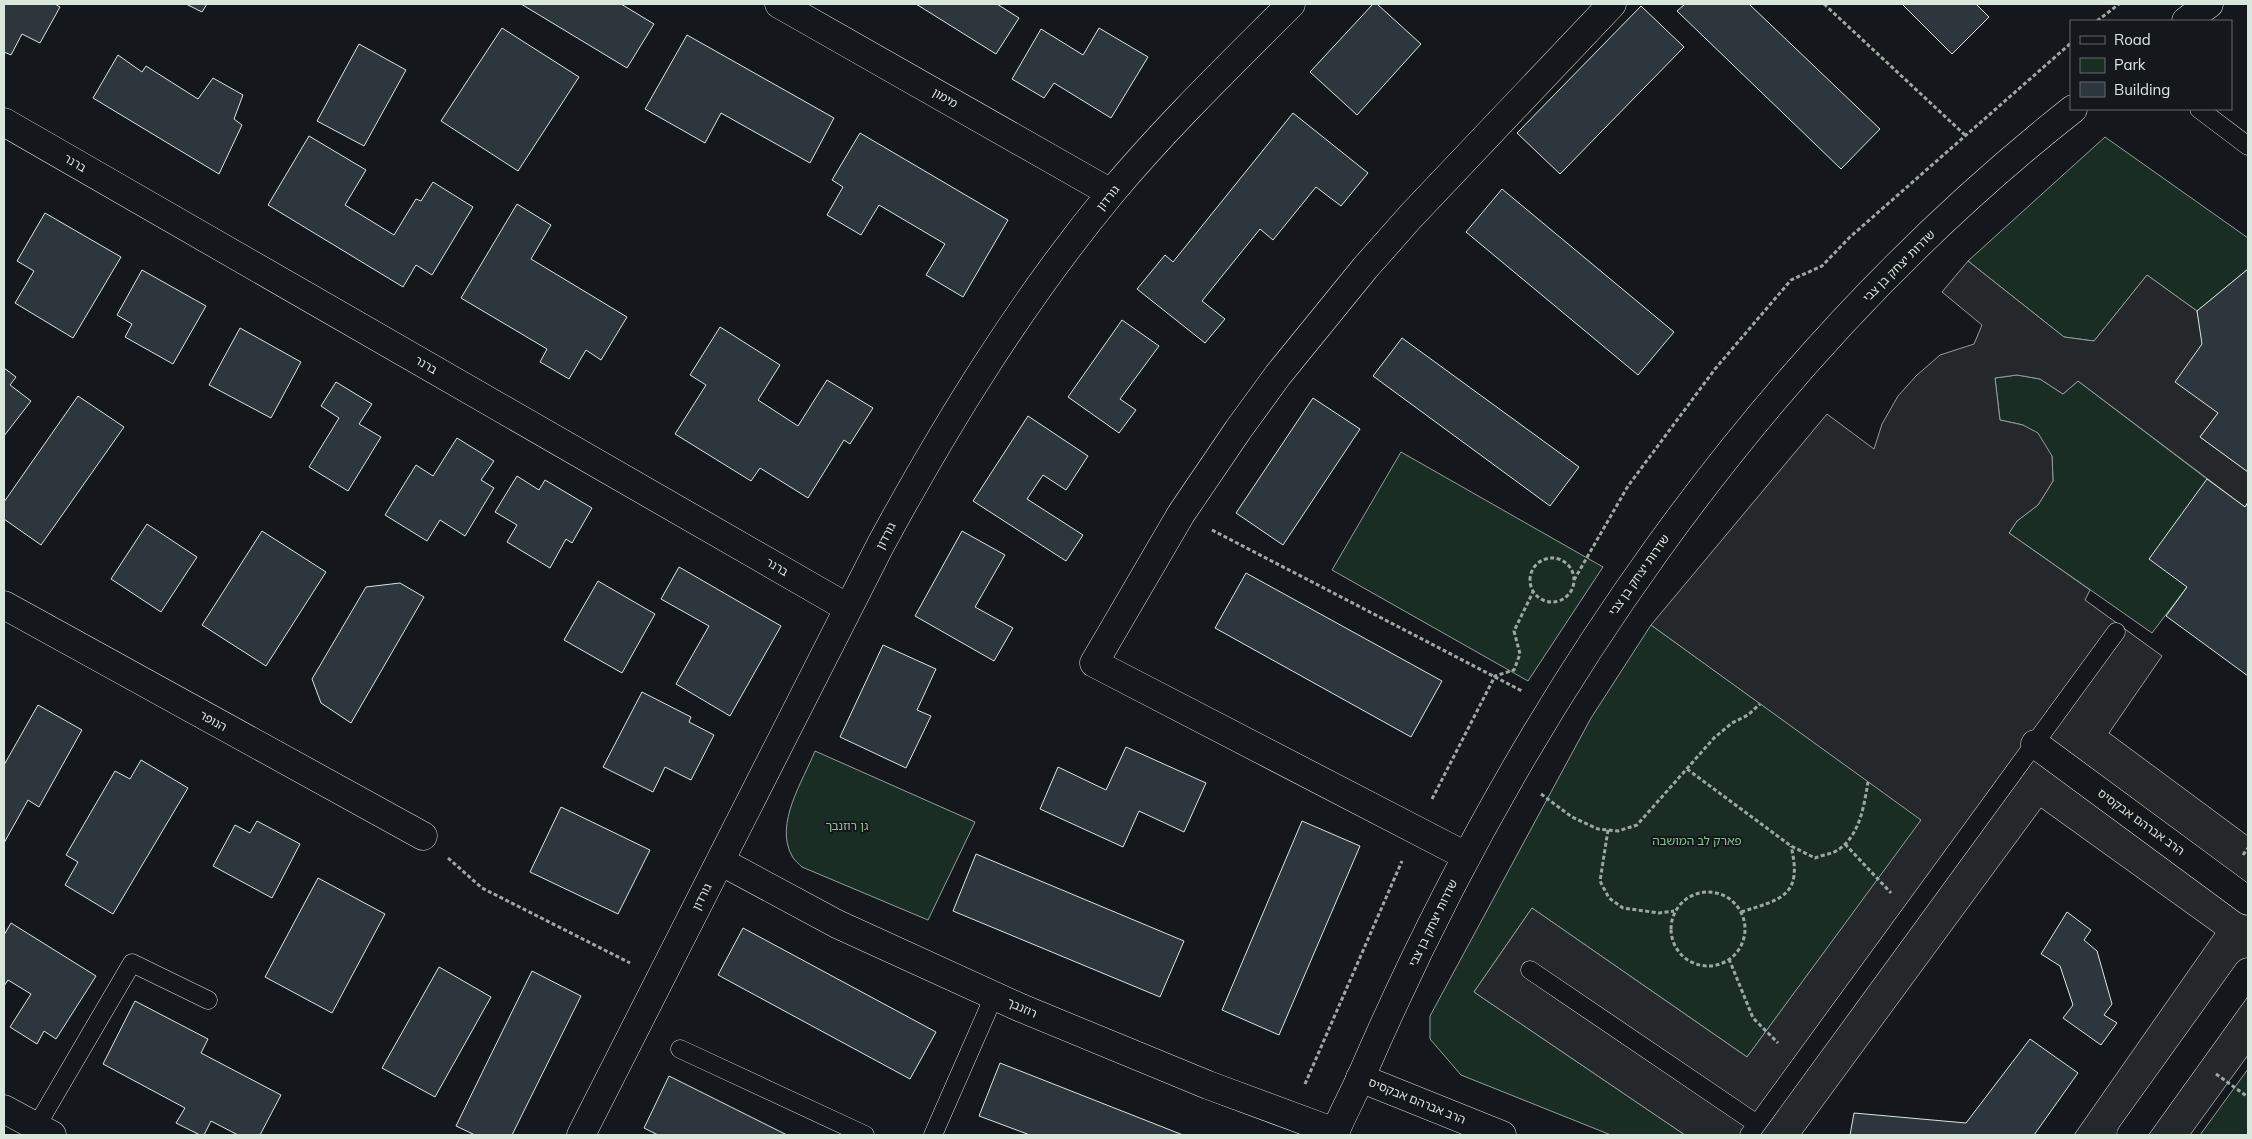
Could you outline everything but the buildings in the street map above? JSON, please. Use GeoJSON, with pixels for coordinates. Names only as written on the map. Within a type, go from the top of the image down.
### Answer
{"type":"FeatureCollection","features":[{"type":"Feature","properties":{"kind":"street","name":"מימון"},"geometry":{"type":"LineString","coordinates":[[779,4],[1112,192]]}},
{"type":"Feature","properties":{"kind":"street","name":"גורדון"},"geometry":{"type":"LineString","coordinates":[[581,1135],[848,608],[914,483],[986,365],[1066,250],[1112,192],[1162,134],[1218,75],[1291,4]]}},
{"type":"Feature","properties":{"kind":"street"},"geometry":{"type":"LineString","coordinates":[[1466,856],[1094,663],[1127,603],[1181,514],[1232,438],[1278,375],[1365,268],[1411,216],[1612,4]]}},
{"type":"Feature","properties":{"kind":"street"},"geometry":{"type":"LineString","coordinates":[[2187,20],[2209,4]]}},
{"type":"Feature","properties":{"kind":"street","name":"שדרות יצחק בן צבי"},"geometry":{"type":"LineString","coordinates":[[1334,1134],[1391,1008],[1466,856],[1552,707],[1598,634],[1672,527],[1788,384],[1841,325],[1931,234],[2008,163],[2072,110]]}},
{"type":"Feature","properties":{"kind":"street","name":"ברנר"},"geometry":{"type":"LineString","coordinates":[[4,122],[848,608]]}},
{"type":"Feature","properties":{"kind":"street","name":"הנופר"},"geometry":{"type":"LineString","coordinates":[[4,605],[422,836]]}},
{"type":"Feature","properties":{"kind":"street","name":"הרב אברהם אבקסיס"},"geometry":{"type":"LineString","coordinates":[[2034,744],[2248,901]]}},
{"type":"Feature","properties":{"kind":"street","name":"רוזנבך"},"geometry":{"type":"LineString","coordinates":[[720,861],[838,924],[994,996],[1199,1081],[1334,1134]]}},
{"type":"Feature","properties":{"kind":"street"},"geometry":{"type":"LineString","coordinates":[[2132,1135],[2248,972]]}},
{"type":"Feature","properties":{"kind":"street","name":"הרב אברהם אבקסיס"},"geometry":{"type":"LineString","coordinates":[[1360,1078],[1502,1135]]}},
{"type":"Feature","properties":{"kind":"street"},"geometry":{"type":"LineString","coordinates":[[4,1109],[44,1131]]}},
{"type":"Feature","properties":{"kind":"lane"},"geometry":{"type":"LineString","coordinates":[[2200,110],[2248,146]]}},
{"type":"Feature","properties":{"kind":"lane"},"geometry":{"type":"LineString","coordinates":[[1530,970],[1753,1130],[2116,632]]}},
{"type":"Feature","properties":{"kind":"lane"},"geometry":{"type":"LineString","coordinates":[[44,1131],[132,963],[208,1000]]}},
{"type":"Feature","properties":{"kind":"lane"},"geometry":{"type":"LineString","coordinates":[[933,1135],[994,996]]}},
{"type":"Feature","properties":{"kind":"lane"},"geometry":{"type":"LineString","coordinates":[[680,1049],[865,1135]]}},
{"type":"Feature","properties":{"kind":"path"},"geometry":{"type":"LineString","coordinates":[[1824,4],[1965,135]]}},
{"type":"Feature","properties":{"kind":"path"},"geometry":{"type":"LineString","coordinates":[[2098,20],[2119,4]]}},
{"type":"Feature","properties":{"kind":"path"},"geometry":{"type":"LineString","coordinates":[[1574,580],[1572,570],[1568,564],[1558,558],[1551,557],[1536,563],[1529,576],[1530,586],[1538,598],[1548,602],[1565,598],[1572,590],[1574,580],[1628,486],[1714,369],[1791,280],[1822,266],[1850,237],[2070,44]]}},
{"type":"Feature","properties":{"kind":"path"},"geometry":{"type":"LineString","coordinates":[[1181,514],[1552,707]]}},
{"type":"Feature","properties":{"kind":"path"},"geometry":{"type":"LineString","coordinates":[[1512,774],[1572,817],[1598,829],[1618,831],[1637,825],[1714,738],[1732,723],[1748,715],[1760,704]]}},
{"type":"Feature","properties":{"kind":"path"},"geometry":{"type":"LineString","coordinates":[[1687,769],[1791,846],[1815,858],[1837,851],[1852,838],[1863,812],[1868,782]]}},
{"type":"Feature","properties":{"kind":"path"},"geometry":{"type":"LineString","coordinates":[[1608,830],[1600,881],[1609,898],[1623,908],[1659,913],[1674,911]]}},
{"type":"Feature","properties":{"kind":"path"},"geometry":{"type":"LineString","coordinates":[[422,836],[482,888],[660,979]]}},
{"type":"Feature","properties":{"kind":"path"},"geometry":{"type":"LineString","coordinates":[[1845,844],[1910,914]]}},
{"type":"Feature","properties":{"kind":"path"},"geometry":{"type":"LineString","coordinates":[[1741,912],[1773,901],[1785,894],[1793,882],[1796,866],[1791,846]]}},
{"type":"Feature","properties":{"kind":"path"},"geometry":{"type":"LineString","coordinates":[[1708,891],[1730,898],[1741,912],[1746,928],[1738,951],[1729,959],[1719,964],[1708,966],[1696,964],[1686,959],[1677,950],[1672,940],[1670,929],[1674,911],[1681,902],[1691,895],[1708,891]]}},
{"type":"Feature","properties":{"kind":"path"},"geometry":{"type":"LineString","coordinates":[[1729,959],[1753,1018],[1800,1065]]}},
{"type":"Feature","properties":{"kind":"green space"},"geometry":{"type":"Polygon","coordinates":[[[2105,137],[2248,238],[2248,269],[2197,311],[2147,275],[2094,341],[2064,337],[1968,261],[2105,137]]]}},
{"type":"Feature","properties":{"kind":"green space"},"geometry":{"type":"Polygon","coordinates":[[[2017,375],[2040,379],[2063,394],[2078,381],[2207,479],[2187,587],[2152,633],[2009,533],[2017,521],[2038,505],[2053,481],[2052,456],[2023,425],[2000,420],[1995,378],[2017,375]]]}},
{"type":"Feature","properties":{"kind":"green space"},"geometry":{"type":"Polygon","coordinates":[[[1401,452],[1603,567],[1528,681],[1332,570],[1401,452]]]}},
{"type":"Feature","properties":{"kind":"green space","name":"פארק לב המושבה"},"geometry":{"type":"Polygon","coordinates":[[[1651,625],[1922,820],[1747,1057],[1532,908],[1474,992],[1685,1135],[1611,1135],[1461,1075],[1430,1039],[1430,1016],[1591,718],[1651,625]]]}},
{"type":"Feature","properties":{"kind":"green space","name":"גן רוזנבך"},"geometry":{"type":"Polygon","coordinates":[[[815,751],[975,822],[928,920],[802,867],[793,857],[787,844],[786,830],[788,817],[792,803],[815,751]]]}},
{"type":"Feature","properties":{"kind":"green space"},"geometry":{"type":"Polygon","coordinates":[[[2248,1069],[2248,1135],[2200,1135],[2248,1069]]]}},
{"type":"Feature","properties":{"kind":"shaded area"},"geometry":{"type":"Polygon","coordinates":[[[1968,261],[2064,337],[2094,341],[2147,275],[2197,311],[2218,413],[2200,437],[2248,472],[2248,502],[2245,507],[2078,381],[2063,394],[2040,379],[2017,375],[1995,378],[2000,420],[2023,425],[2038,433],[2052,456],[2053,481],[2038,505],[2017,521],[2009,533],[2090,590],[2085,600],[2162,656],[2109,733],[2248,836],[2248,1055],[2190,1135],[2074,1135],[2215,933],[2041,808],[1801,1135],[1685,1135],[1474,992],[1532,908],[1747,1057],[1921,820],[1651,625],[1827,414],[1874,449],[1882,424],[1898,396],[1916,376],[1940,355],[1974,344],[1982,325],[1942,292],[1968,261]]]}}]}
